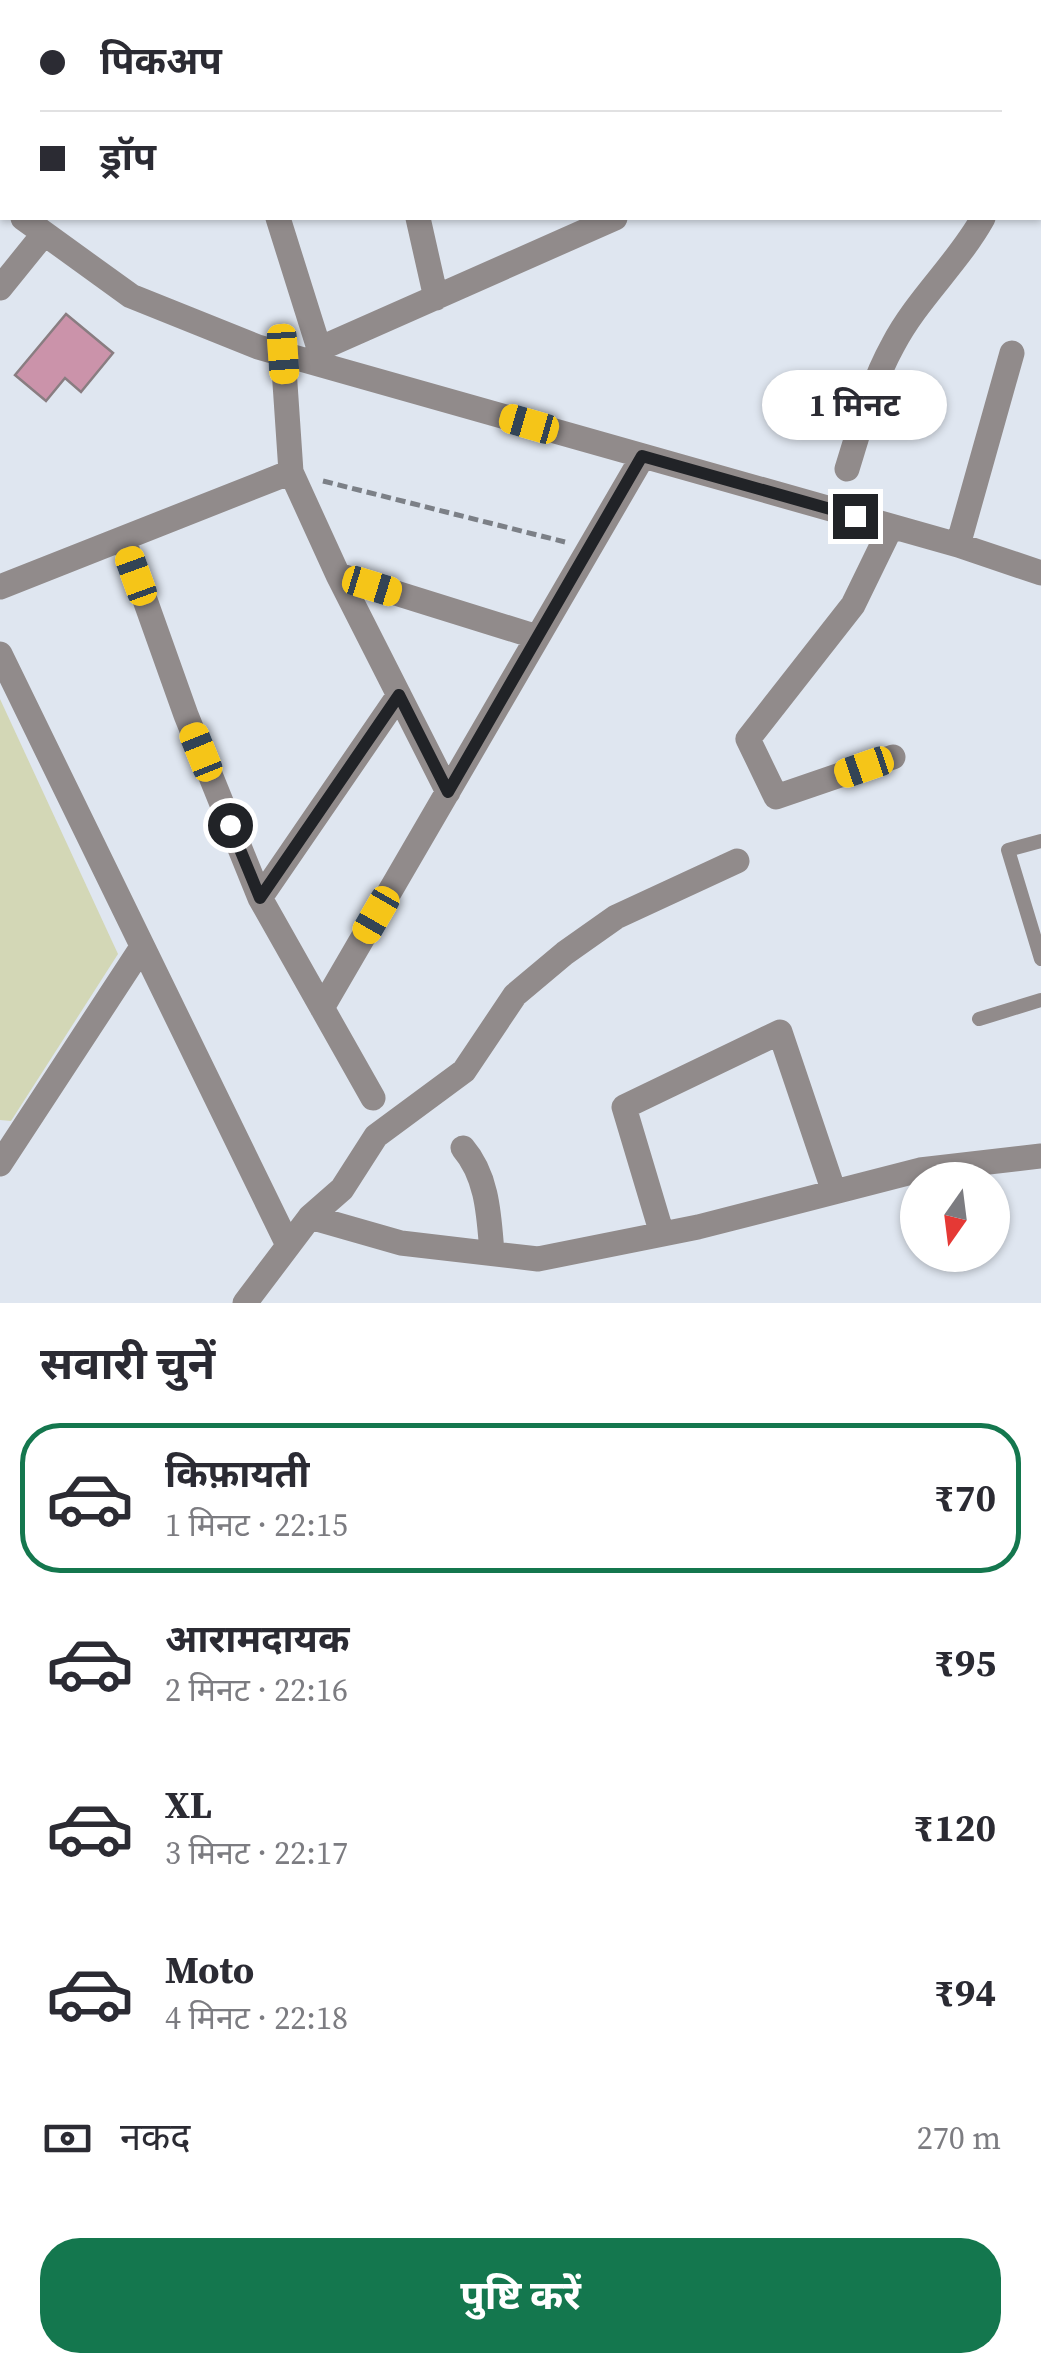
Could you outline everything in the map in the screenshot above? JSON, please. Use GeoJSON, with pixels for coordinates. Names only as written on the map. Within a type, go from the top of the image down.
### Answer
{"type":"FeatureCollection","features":[{"type":"Feature","properties":{"kind":"street"},"geometry":{"type":"LineString","coordinates":[[279,220],[322,357]]}},
{"type":"Feature","properties":{"kind":"street"},"geometry":{"type":"LineString","coordinates":[[418,220],[436,298]]}},
{"type":"Feature","properties":{"kind":"street"},"geometry":{"type":"LineString","coordinates":[[322,357],[436,298],[604,220]]}},
{"type":"Feature","properties":{"kind":"street"},"geometry":{"type":"LineString","coordinates":[[847,469],[868,404],[894,343],[967,246],[982,220]]}},
{"type":"Feature","properties":{"kind":"street"},"geometry":{"type":"LineString","coordinates":[[0,288],[33,226],[131,296],[283,354],[322,357],[642,456],[958,545],[1041,574]]}},
{"type":"Feature","properties":{"kind":"street"},"geometry":{"type":"LineString","coordinates":[[958,545],[1012,353]]}},
{"type":"Feature","properties":{"kind":"street"},"geometry":{"type":"LineString","coordinates":[[283,354],[292,472],[338,575],[448,792]]}},
{"type":"Feature","properties":{"kind":"street"},"geometry":{"type":"LineString","coordinates":[[322,1008],[642,456]]}},
{"type":"Feature","properties":{"kind":"street"},"geometry":{"type":"LineString","coordinates":[[0,588],[124,542],[292,472]]}},
{"type":"Feature","properties":{"kind":"street"},"geometry":{"type":"LineString","coordinates":[[890,527],[853,605],[748,740],[776,797],[893,758]]}},
{"type":"Feature","properties":{"kind":"street"},"geometry":{"type":"LineString","coordinates":[[124,542],[186,715],[260,898],[373,1098]]}},
{"type":"Feature","properties":{"kind":"street"},"geometry":{"type":"LineString","coordinates":[[338,575],[537,637]]}},
{"type":"Feature","properties":{"kind":"street"},"geometry":{"type":"LineString","coordinates":[[1,657],[288,1245]]}},
{"type":"Feature","properties":{"kind":"street"},"geometry":{"type":"LineString","coordinates":[[260,898],[399,695]]}},
{"type":"Feature","properties":{"kind":"street"},"geometry":{"type":"LineString","coordinates":[[245,1303],[310,1217],[342,1188],[376,1136],[464,1071],[515,995],[616,916],[737,861]]}},
{"type":"Feature","properties":{"kind":"street"},"geometry":{"type":"LineString","coordinates":[[0,1164],[142,947]]}},
{"type":"Feature","properties":{"kind":"street"},"geometry":{"type":"LineString","coordinates":[[662,1234],[624,1107],[780,1032],[834,1192]]}},
{"type":"Feature","properties":{"kind":"street"},"geometry":{"type":"LineString","coordinates":[[463,1148],[474,1160],[488,1202],[492,1253]]}},
{"type":"Feature","properties":{"kind":"street"},"geometry":{"type":"LineString","coordinates":[[310,1217],[402,1243],[538,1258],[662,1234],[920,1170],[1041,1156]]}},
{"type":"Feature","properties":{"kind":"lane"},"geometry":{"type":"LineString","coordinates":[[1041,841],[1008,850],[1041,959]]}},
{"type":"Feature","properties":{"kind":"lane"},"geometry":{"type":"LineString","coordinates":[[979,1019],[1041,1000]]}},
{"type":"Feature","properties":{"kind":"path"},"geometry":{"type":"LineString","coordinates":[[292,472],[589,548]]}},
{"type":"Feature","properties":{"kind":"green space"},"geometry":{"type":"Polygon","coordinates":[[[0,699],[118,954],[11,1121],[0,1120],[0,699]]]}},
{"type":"Feature","properties":{"kind":"building"},"geometry":{"type":"Polygon","coordinates":[[[66,314],[113,353],[81,392],[65,378],[46,401],[15,375],[66,314]]]}},
{"type":"Feature","properties":{"kind":"route"},"geometry":{"type":"LineString","coordinates":[[230,825],[260,898],[399,695],[448,792],[642,456],[855,516]]}}]}
